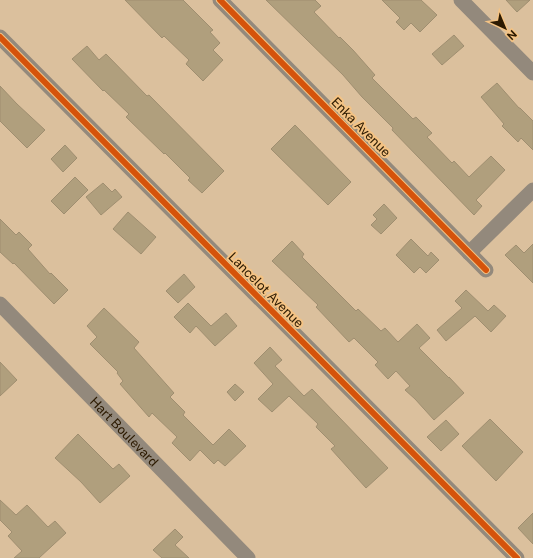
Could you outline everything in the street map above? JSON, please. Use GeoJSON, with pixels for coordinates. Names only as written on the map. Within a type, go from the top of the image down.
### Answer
{"type":"FeatureCollection","features":[{"type":"Feature","properties":{"kind":"street","name":"Enka Avenue"},"geometry":{"type":"LineString","coordinates":[[220,0],[486,270]]}},
{"type":"Feature","properties":{"kind":"street"},"geometry":{"type":"LineString","coordinates":[[461,0],[533,73]]}},
{"type":"Feature","properties":{"kind":"street","name":"Lancelot Avenue"},"geometry":{"type":"LineString","coordinates":[[0,37],[517,558]]}},
{"type":"Feature","properties":{"kind":"street"},"geometry":{"type":"LineString","coordinates":[[469,253],[533,190]]}},
{"type":"Feature","properties":{"kind":"street","name":"Hart Boulevard"},"geometry":{"type":"LineString","coordinates":[[0,304],[248,558]]}},
{"type":"Feature","properties":{"kind":"building"},"geometry":{"type":"Polygon","coordinates":[[[125,0],[183,0],[213,30],[210,32],[220,43],[213,50],[223,60],[203,81],[186,64],[189,60],[164,36],[162,38],[125,0]]]}},
{"type":"Feature","properties":{"kind":"building"},"geometry":{"type":"Polygon","coordinates":[[[266,0],[315,0],[321,6],[314,12],[353,50],[375,75],[372,78],[413,119],[416,117],[432,133],[427,137],[452,163],[454,161],[469,177],[491,156],[505,170],[476,200],[482,206],[474,215],[392,130],[393,128],[362,97],[343,75],[266,0]]]}},
{"type":"Feature","properties":{"kind":"building"},"geometry":{"type":"Polygon","coordinates":[[[382,0],[421,0],[437,15],[420,32],[411,23],[404,30],[396,22],[400,18],[382,0]]]}},
{"type":"Feature","properties":{"kind":"building"},"geometry":{"type":"Polygon","coordinates":[[[506,0],[530,0],[517,12],[506,0]]]}},
{"type":"Feature","properties":{"kind":"building"},"geometry":{"type":"Polygon","coordinates":[[[454,35],[464,46],[442,65],[432,54],[454,35]]]}},
{"type":"Feature","properties":{"kind":"building"},"geometry":{"type":"Polygon","coordinates":[[[87,46],[99,60],[106,54],[224,171],[202,193],[188,180],[190,178],[165,153],[164,154],[126,117],[129,114],[104,90],[103,91],[72,59],[87,46]]]}},
{"type":"Feature","properties":{"kind":"building"},"geometry":{"type":"Polygon","coordinates":[[[497,83],[519,108],[533,121],[533,150],[521,138],[518,142],[502,126],[504,124],[481,97],[497,83]]]}},
{"type":"Feature","properties":{"kind":"building"},"geometry":{"type":"Polygon","coordinates":[[[0,86],[45,130],[27,148],[0,121],[0,86]]]}},
{"type":"Feature","properties":{"kind":"building"},"geometry":{"type":"Polygon","coordinates":[[[295,125],[351,182],[328,205],[271,149],[295,125]]]}},
{"type":"Feature","properties":{"kind":"building"},"geometry":{"type":"Polygon","coordinates":[[[65,145],[77,158],[63,172],[51,159],[65,145]]]}},
{"type":"Feature","properties":{"kind":"building"},"geometry":{"type":"Polygon","coordinates":[[[75,177],[88,190],[64,214],[51,201],[75,177]]]}},
{"type":"Feature","properties":{"kind":"building"},"geometry":{"type":"Polygon","coordinates":[[[103,183],[112,192],[115,189],[122,197],[101,215],[86,197],[103,183]]]}},
{"type":"Feature","properties":{"kind":"building"},"geometry":{"type":"Polygon","coordinates":[[[384,204],[397,218],[381,234],[371,225],[377,219],[373,215],[384,204]]]}},
{"type":"Feature","properties":{"kind":"building"},"geometry":{"type":"Polygon","coordinates":[[[128,212],[156,237],[141,254],[113,229],[128,212]]]}},
{"type":"Feature","properties":{"kind":"building"},"geometry":{"type":"Polygon","coordinates":[[[0,219],[16,235],[19,232],[32,245],[28,249],[50,274],[51,273],[68,290],[54,304],[14,263],[13,264],[0,252],[0,219]]]}},
{"type":"Feature","properties":{"kind":"building"},"geometry":{"type":"Polygon","coordinates":[[[411,239],[428,256],[431,252],[439,260],[426,273],[420,267],[414,273],[396,255],[411,239]]]}},
{"type":"Feature","properties":{"kind":"building"},"geometry":{"type":"Polygon","coordinates":[[[292,241],[304,254],[302,257],[356,311],[358,309],[381,331],[385,328],[398,342],[417,324],[430,338],[419,348],[464,393],[434,420],[405,390],[410,386],[396,371],[388,379],[375,365],[378,362],[354,338],[349,342],[316,307],[318,305],[272,261],[292,241]]]}},
{"type":"Feature","properties":{"kind":"building"},"geometry":{"type":"Polygon","coordinates":[[[533,244],[533,283],[505,255],[516,245],[524,253],[533,244]]]}},
{"type":"Feature","properties":{"kind":"building"},"geometry":{"type":"Polygon","coordinates":[[[184,274],[195,287],[178,303],[166,291],[184,274]]]}},
{"type":"Feature","properties":{"kind":"building"},"geometry":{"type":"Polygon","coordinates":[[[466,290],[488,311],[494,305],[506,316],[491,332],[475,316],[446,341],[437,330],[462,308],[455,301],[466,290]]]}},
{"type":"Feature","properties":{"kind":"building"},"geometry":{"type":"Polygon","coordinates":[[[188,303],[211,326],[226,313],[237,326],[215,346],[196,326],[190,333],[174,317],[188,303]]]}},
{"type":"Feature","properties":{"kind":"building"},"geometry":{"type":"Polygon","coordinates":[[[104,308],[139,342],[134,348],[174,393],[170,397],[185,412],[183,415],[213,445],[229,429],[246,446],[225,466],[218,460],[214,464],[200,450],[190,461],[172,443],[177,437],[152,413],[149,417],[120,384],[123,381],[117,373],[118,372],[90,344],[97,337],[87,326],[104,308]]]}},
{"type":"Feature","properties":{"kind":"building"},"geometry":{"type":"Polygon","coordinates":[[[270,347],[282,360],[275,366],[304,396],[312,389],[388,468],[366,488],[331,449],[335,446],[316,427],[318,424],[289,396],[272,412],[258,399],[273,384],[254,363],[270,347]]]}},
{"type":"Feature","properties":{"kind":"building"},"geometry":{"type":"Polygon","coordinates":[[[0,362],[17,380],[0,396],[0,362]]]}},
{"type":"Feature","properties":{"kind":"building"},"geometry":{"type":"Polygon","coordinates":[[[235,384],[244,392],[235,401],[227,392],[235,384]]]}},
{"type":"Feature","properties":{"kind":"building"},"geometry":{"type":"Polygon","coordinates":[[[490,419],[523,452],[496,481],[462,446],[490,419]]]}},
{"type":"Feature","properties":{"kind":"building"},"geometry":{"type":"Polygon","coordinates":[[[446,420],[459,434],[441,451],[427,437],[446,420]]]}},
{"type":"Feature","properties":{"kind":"building"},"geometry":{"type":"Polygon","coordinates":[[[78,434],[113,469],[119,464],[130,476],[100,503],[81,482],[55,458],[78,434]]]}},
{"type":"Feature","properties":{"kind":"building"},"geometry":{"type":"Polygon","coordinates":[[[0,500],[16,515],[27,505],[48,527],[55,521],[66,533],[39,558],[14,558],[22,551],[8,536],[12,532],[0,520],[0,500]]]}},
{"type":"Feature","properties":{"kind":"building"},"geometry":{"type":"Polygon","coordinates":[[[533,513],[533,544],[518,528],[533,513]]]}},
{"type":"Feature","properties":{"kind":"building"},"geometry":{"type":"Polygon","coordinates":[[[175,529],[183,537],[175,545],[189,558],[162,558],[153,550],[175,529]]]}},
{"type":"Feature","properties":{"kind":"cycle path"},"geometry":{"type":"LineString","coordinates":[[220,0],[486,270]]}},
{"type":"Feature","properties":{"kind":"cycle path"},"geometry":{"type":"LineString","coordinates":[[0,37],[517,558]]}}]}
